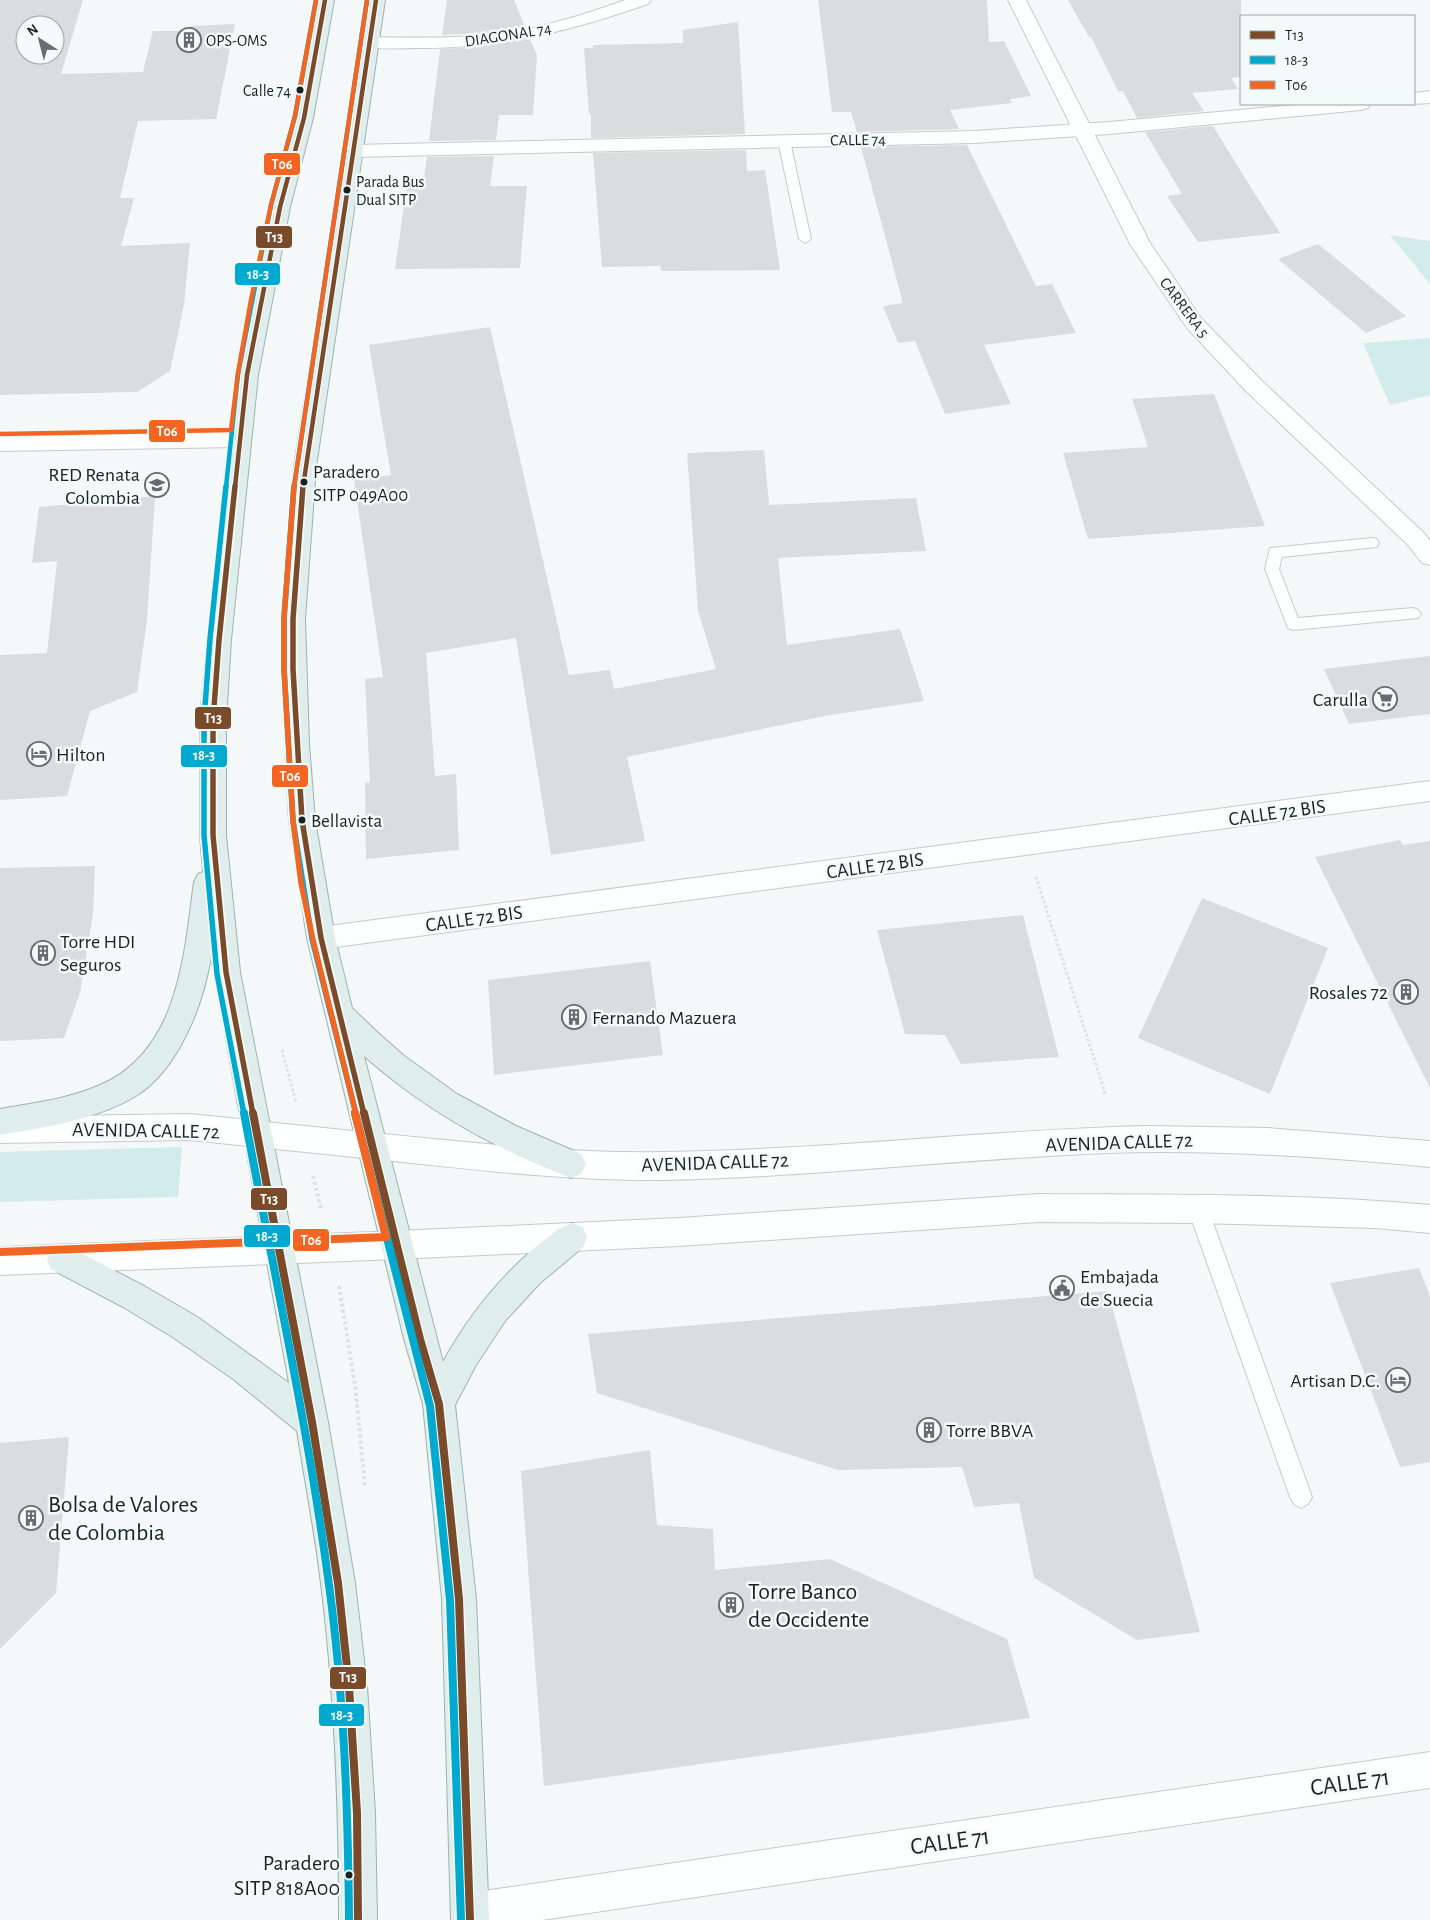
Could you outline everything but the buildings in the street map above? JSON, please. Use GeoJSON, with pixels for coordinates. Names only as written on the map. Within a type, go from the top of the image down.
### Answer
{"type":"FeatureCollection","features":[{"type":"Feature","properties":{"kind":"main road"},"geometry":{"type":"LineString","coordinates":[[325,0],[304,118],[280,207],[247,375],[219,640],[213,720],[213,836],[226,972],[312,1422],[344,1634],[357,1813],[358,1920]]}},
{"type":"Feature","properties":{"kind":"main road"},"geometry":{"type":"LineString","coordinates":[[376,0],[305,467],[293,619],[296,744],[302,820],[321,938],[397,1245],[439,1404],[459,1600],[470,1916]]}},
{"type":"Feature","properties":{"kind":"main road"},"geometry":{"type":"LineString","coordinates":[[0,1122],[60,1110],[96,1099],[126,1086],[148,1068],[169,1042],[182,1017],[192,990],[213,836]]}},
{"type":"Feature","properties":{"kind":"main road"},"geometry":{"type":"LineString","coordinates":[[340,1013],[368,1044],[437,1098],[479,1123],[524,1146],[571,1164]]}},
{"type":"Feature","properties":{"kind":"main road"},"geometry":{"type":"LineString","coordinates":[[439,1404],[453,1372],[491,1313],[516,1284],[536,1265],[572,1237]]}},
{"type":"Feature","properties":{"kind":"main road"},"geometry":{"type":"LineString","coordinates":[[62,1259],[148,1305],[202,1338],[258,1378],[312,1422]]}},
{"type":"Feature","properties":{"kind":"street","name":"DIAGONAL 74"},"geometry":{"type":"LineString","coordinates":[[370,42],[416,44],[521,35],[588,19],[642,0]]}},
{"type":"Feature","properties":{"kind":"street","name":"CARRERA 5"},"geometry":{"type":"LineString","coordinates":[[1017,0],[1140,244],[1194,323],[1260,391],[1416,539],[1430,558]]}},
{"type":"Feature","properties":{"kind":"street"},"geometry":{"type":"LineString","coordinates":[[1415,99],[1430,97]]}},
{"type":"Feature","properties":{"kind":"street","name":"CALLE 74"},"geometry":{"type":"LineString","coordinates":[[353,151],[975,137],[1082,130],[1350,105]]}},
{"type":"Feature","properties":{"kind":"street"},"geometry":{"type":"LineString","coordinates":[[0,443],[239,439]]}},
{"type":"Feature","properties":{"kind":"street","name":"CALLE 72 BIS"},"geometry":{"type":"LineString","coordinates":[[321,938],[1430,792]]}},
{"type":"Feature","properties":{"kind":"street","name":"AVENIDA CALLE 72"},"geometry":{"type":"LineString","coordinates":[[0,1130],[154,1126],[571,1164],[673,1166],[1116,1140],[1200,1139],[1322,1143],[1430,1154]]}},
{"type":"Feature","properties":{"kind":"street"},"geometry":{"type":"LineString","coordinates":[[0,1261],[679,1232],[1038,1208],[1198,1209],[1374,1214],[1430,1219]]}},
{"type":"Feature","properties":{"kind":"street","name":"CALLE 71"},"geometry":{"type":"LineString","coordinates":[[470,1916],[1430,1770]]}},
{"type":"Feature","properties":{"kind":"lane"},"geometry":{"type":"LineString","coordinates":[[784,141],[805,239]]}},
{"type":"Feature","properties":{"kind":"lane"},"geometry":{"type":"LineString","coordinates":[[1372,543],[1275,552],[1272,569],[1293,624],[1413,614]]}},
{"type":"Feature","properties":{"kind":"lane"},"geometry":{"type":"LineString","coordinates":[[1198,1209],[1301,1497]]}},
{"type":"Feature","properties":{"kind":"path"},"geometry":{"type":"LineString","coordinates":[[1026,845],[1106,1096]]}},
{"type":"Feature","properties":{"kind":"path"},"geometry":{"type":"LineString","coordinates":[[292,1085],[344,1310]]}},
{"type":"Feature","properties":{"kind":"shaded area"},"geometry":{"type":"Polygon","coordinates":[[[1390,235],[1430,241],[1430,284],[1390,235]]]}},
{"type":"Feature","properties":{"kind":"shaded area"},"geometry":{"type":"Polygon","coordinates":[[[1430,338],[1430,395],[1390,405],[1363,343],[1430,338]]]}},
{"type":"Feature","properties":{"kind":"shaded area"},"geometry":{"type":"Polygon","coordinates":[[[182,1147],[178,1197],[0,1202],[0,1152],[182,1147]]]}},
{"type":"Feature","properties":{"kind":"transit line","name":"18-3"},"geometry":{"type":"LineString","coordinates":[[316,0],[295,116],[271,205],[238,374],[210,639],[204,720],[204,835],[217,974],[303,1424],[329,1584],[340,1687],[348,1813],[349,1920]]}},
{"type":"Feature","properties":{"kind":"transit line","name":"T06"},"geometry":{"type":"LineString","coordinates":[[0,434],[231,430],[238,373],[251,300],[271,205],[295,116],[316,0]]}},
{"type":"Feature","properties":{"kind":"transit line","name":"T13"},"geometry":{"type":"LineString","coordinates":[[325,0],[304,118],[280,207],[247,375],[219,640],[213,721],[213,835],[226,972],[312,1422],[338,1583],[349,1686],[357,1813],[358,1920]]}},
{"type":"Feature","properties":{"kind":"transit line","name":"18-3"},"geometry":{"type":"LineString","coordinates":[[367,0],[296,466],[284,618],[284,669],[293,821],[312,939],[412,1341],[430,1406],[450,1600],[461,1920]]}},
{"type":"Feature","properties":{"kind":"transit line","name":"T06"},"geometry":{"type":"LineString","coordinates":[[0,1252],[386,1237],[313,940],[301,883],[293,821],[284,669],[284,618],[296,466],[367,0]]}},
{"type":"Feature","properties":{"kind":"transit line","name":"T13"},"geometry":{"type":"LineString","coordinates":[[376,0],[305,467],[293,619],[293,669],[302,820],[321,938],[420,1339],[439,1404],[459,1599],[470,1920]]}},
{"type":"Feature","properties":{"kind":"place","name":"OPS-OMS"},"geometry":{"type":"Point","coordinates":[189,40]}},
{"type":"Feature","properties":{"kind":"place","name":"Calle 74"},"geometry":{"type":"Point","coordinates":[300,90]}},
{"type":"Feature","properties":{"kind":"place","name":"Parada Bus Dual SITP"},"geometry":{"type":"Point","coordinates":[347,190]}},
{"type":"Feature","properties":{"kind":"place","name":"Paradero SITP 049A00"},"geometry":{"type":"Point","coordinates":[304,482]}},
{"type":"Feature","properties":{"kind":"place","name":"RED Renata Colombia"},"geometry":{"type":"Point","coordinates":[157,485]}},
{"type":"Feature","properties":{"kind":"place","name":"Carulla"},"geometry":{"type":"Point","coordinates":[1385,699]}},
{"type":"Feature","properties":{"kind":"place","name":"Hilton"},"geometry":{"type":"Point","coordinates":[39,754]}},
{"type":"Feature","properties":{"kind":"place","name":"Bellavista"},"geometry":{"type":"Point","coordinates":[302,820]}},
{"type":"Feature","properties":{"kind":"place","name":"Torre HDI Seguros"},"geometry":{"type":"Point","coordinates":[43,953]}},
{"type":"Feature","properties":{"kind":"place","name":"Rosales 72"},"geometry":{"type":"Point","coordinates":[1406,992]}},
{"type":"Feature","properties":{"kind":"place","name":"Fernando Mazuera"},"geometry":{"type":"Point","coordinates":[574,1017]}},
{"type":"Feature","properties":{"kind":"place","name":"Embajada de Suecia"},"geometry":{"type":"Point","coordinates":[1062,1288]}},
{"type":"Feature","properties":{"kind":"place","name":"Artisan D.C."},"geometry":{"type":"Point","coordinates":[1398,1380]}},
{"type":"Feature","properties":{"kind":"place","name":"Torre BBVA"},"geometry":{"type":"Point","coordinates":[929,1430]}},
{"type":"Feature","properties":{"kind":"place","name":"Bolsa de Valores de Colombia"},"geometry":{"type":"Point","coordinates":[31,1518]}},
{"type":"Feature","properties":{"kind":"place","name":"Torre Banco de Occidente"},"geometry":{"type":"Point","coordinates":[731,1605]}},
{"type":"Feature","properties":{"kind":"place","name":"Paradero SITP 818A00"},"geometry":{"type":"Point","coordinates":[349,1875]}}]}
